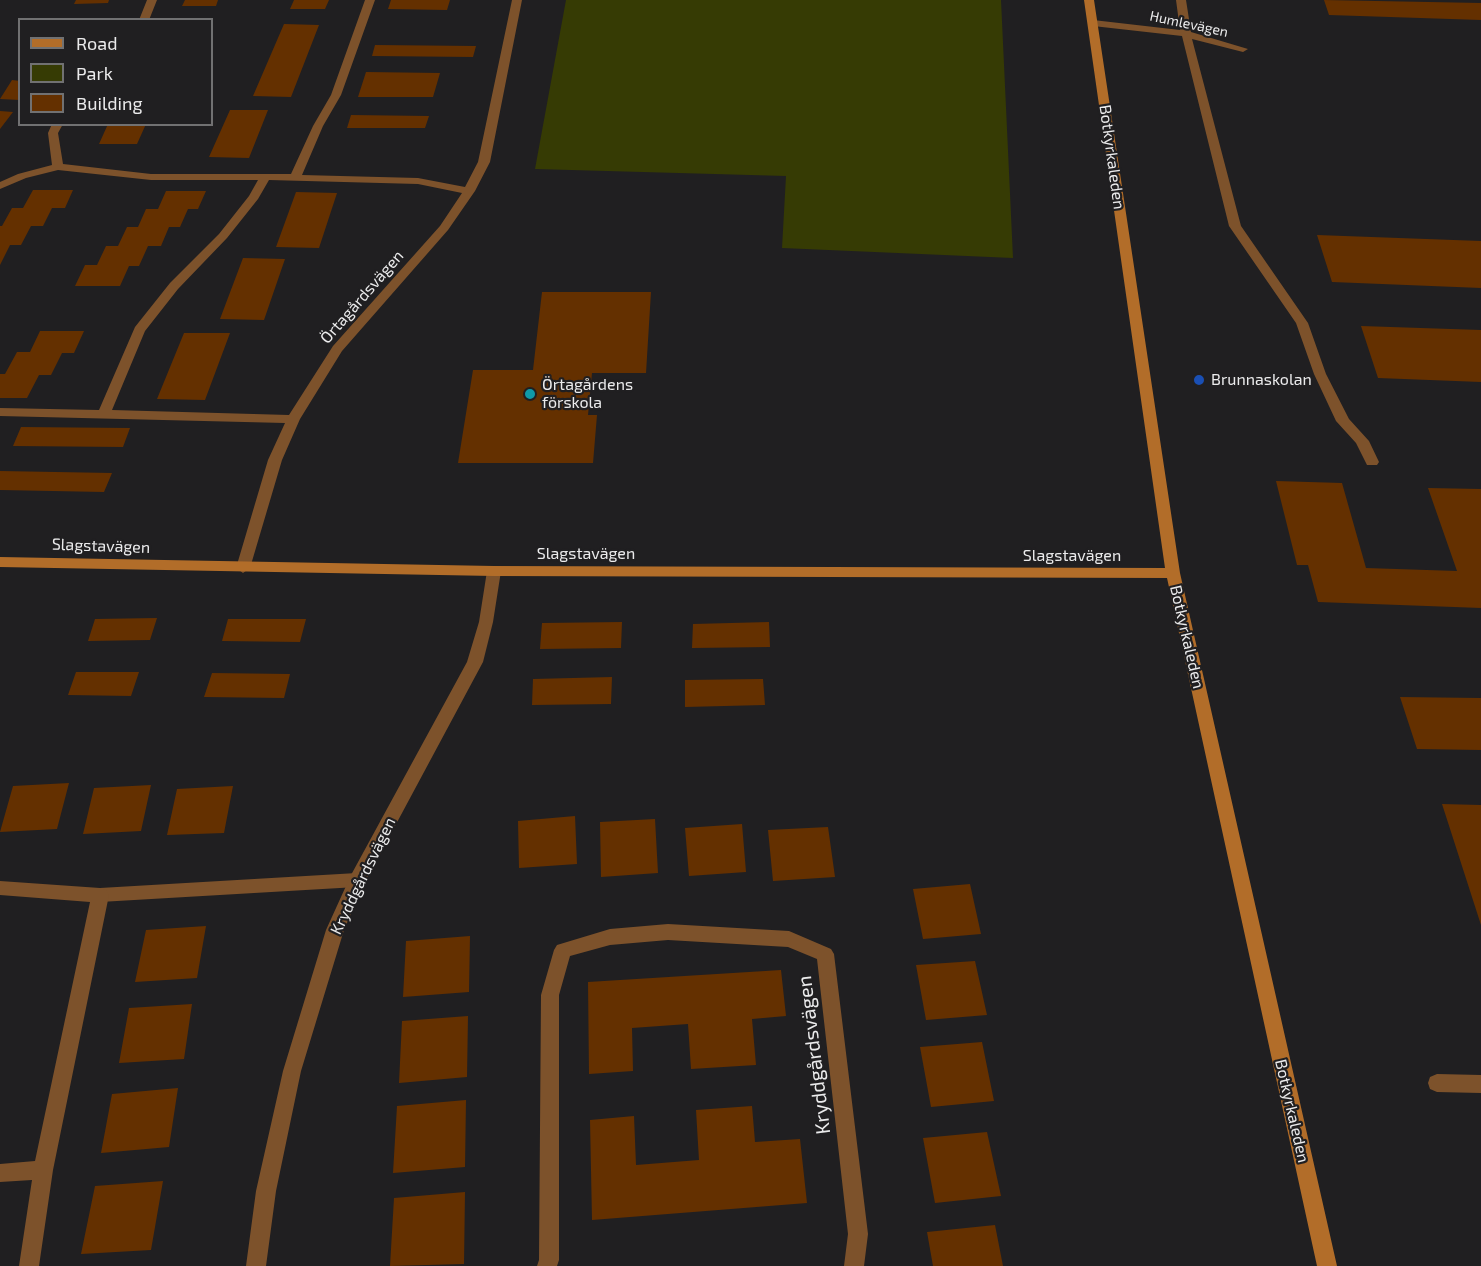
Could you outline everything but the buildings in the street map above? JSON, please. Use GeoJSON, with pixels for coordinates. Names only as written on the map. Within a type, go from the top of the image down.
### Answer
{"type":"FeatureCollection","features":[{"type":"Feature","properties":{"kind":"main road","name":"Botkyrkaleden"},"geometry":{"type":"LineString","coordinates":[[1089,0],[1173,573],[1327,1266]]}},
{"type":"Feature","properties":{"kind":"main road","name":"Slagstavägen"},"geometry":{"type":"LineString","coordinates":[[0,562],[494,571],[1173,573]]}},
{"type":"Feature","properties":{"kind":"street"},"geometry":{"type":"LineString","coordinates":[[145,18],[152,0]]}},
{"type":"Feature","properties":{"kind":"street"},"geometry":{"type":"LineString","coordinates":[[295,178],[318,126],[336,95],[370,0]]}},
{"type":"Feature","properties":{"kind":"street","name":"Örtagårdsvägen"},"geometry":{"type":"LineString","coordinates":[[243,568],[275,460],[293,419],[337,349],[444,228],[469,191],[484,162],[517,0]]}},
{"type":"Feature","properties":{"kind":"street"},"geometry":{"type":"LineString","coordinates":[[1180,0],[1186,34],[1235,226],[1302,323],[1320,374],[1343,421],[1362,441],[1372,462]]}},
{"type":"Feature","properties":{"kind":"street","name":"Humlevägen"},"geometry":{"type":"LineString","coordinates":[[1093,23],[1186,34],[1243,49]]}},
{"type":"Feature","properties":{"kind":"street"},"geometry":{"type":"LineString","coordinates":[[57,126],[53,133],[58,167]]}},
{"type":"Feature","properties":{"kind":"street"},"geometry":{"type":"LineString","coordinates":[[0,186],[22,176],[58,167],[151,177],[265,177],[418,182],[469,191]]}},
{"type":"Feature","properties":{"kind":"street"},"geometry":{"type":"LineString","coordinates":[[104,413],[139,330],[174,286],[223,236],[254,197],[265,177]]}},
{"type":"Feature","properties":{"kind":"street"},"geometry":{"type":"LineString","coordinates":[[0,412],[293,419]]}},
{"type":"Feature","properties":{"kind":"street","name":"Kryddgårdsvägen"},"geometry":{"type":"LineString","coordinates":[[256,1266],[266,1191],[292,1071],[336,930],[357,880],[475,662],[486,622],[494,571]]}},
{"type":"Feature","properties":{"kind":"street"},"geometry":{"type":"LineString","coordinates":[[0,888],[100,895],[357,880]]}},
{"type":"Feature","properties":{"kind":"street"},"geometry":{"type":"LineString","coordinates":[[29,1266],[43,1170],[100,895]]}},
{"type":"Feature","properties":{"kind":"street","name":"Kryddgårdsvägen"},"geometry":{"type":"LineString","coordinates":[[547,1266],[549,1260],[550,995],[563,950],[610,937],[668,932],[789,939],[825,954],[858,1234],[854,1266]]}},
{"type":"Feature","properties":{"kind":"street"},"geometry":{"type":"LineString","coordinates":[[1437,1083],[1481,1084]]}},
{"type":"Feature","properties":{"kind":"street"},"geometry":{"type":"LineString","coordinates":[[0,1173],[43,1170]]}},
{"type":"Feature","properties":{"kind":"green space"},"geometry":{"type":"Polygon","coordinates":[[[566,0],[1001,0],[1013,258],[782,248],[786,176],[535,169],[566,0]]]}},
{"type":"Feature","properties":{"kind":"place","name":"Brunnaskolan"},"geometry":{"type":"Point","coordinates":[1199,380]}},
{"type":"Feature","properties":{"kind":"place","name":"Örtagårdens förskola"},"geometry":{"type":"Point","coordinates":[530,394]}}]}
